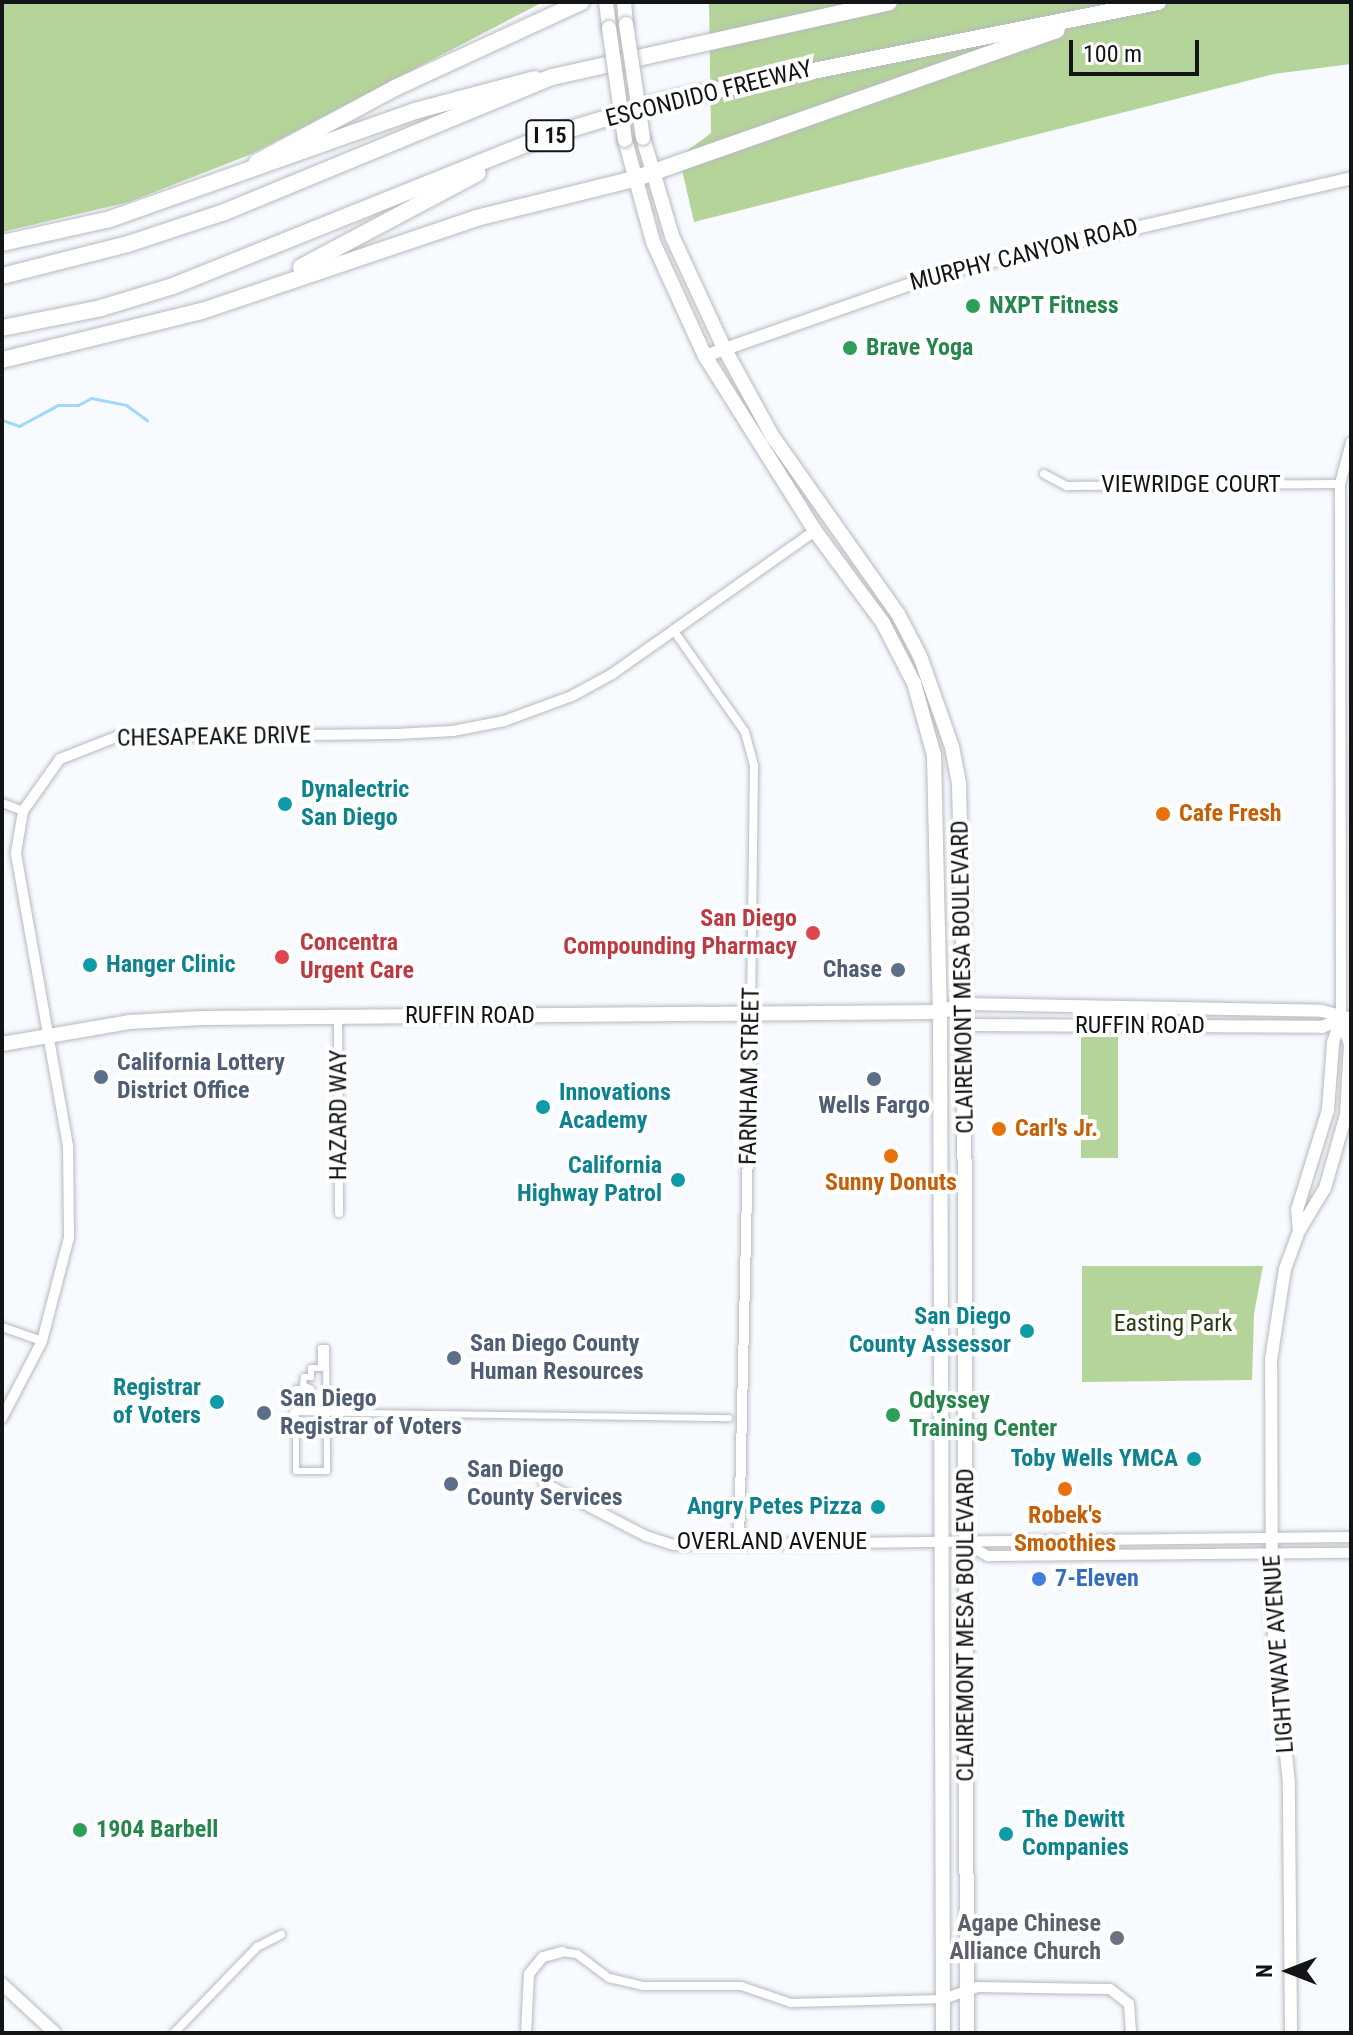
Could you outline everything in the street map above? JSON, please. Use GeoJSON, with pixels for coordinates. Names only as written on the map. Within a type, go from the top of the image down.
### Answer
{"type":"FeatureCollection","features":[{"type":"Feature","properties":{"kind":"highway"},"geometry":{"type":"LineString","coordinates":[[228,180],[383,94],[581,2]]}},
{"type":"Feature","properties":{"kind":"highway","name":"ESCONDIDO FREEWAY"},"geometry":{"type":"LineString","coordinates":[[2,276],[128,244],[222,213],[552,77],[889,2]]}},
{"type":"Feature","properties":{"kind":"highway","name":"ESCONDIDO FREEWAY"},"geometry":{"type":"LineString","coordinates":[[2,328],[101,308],[173,286],[544,137],[735,83],[1158,2]]}},
{"type":"Feature","properties":{"kind":"highway"},"geometry":{"type":"LineString","coordinates":[[2,360],[165,321],[476,218],[634,179],[1117,10]]}},
{"type":"Feature","properties":{"kind":"highway"},"geometry":{"type":"LineString","coordinates":[[2,243],[110,219],[228,180],[415,111],[515,81],[552,77]]}},
{"type":"Feature","properties":{"kind":"highway"},"geometry":{"type":"LineString","coordinates":[[165,321],[335,252],[544,137]]}},
{"type":"Feature","properties":{"kind":"main road","name":"CLAIREMONT MESA BOULEVARD"},"geometry":{"type":"LineString","coordinates":[[606,2],[625,140],[653,242],[705,356],[815,531],[883,623],[914,683],[928,729],[937,786],[940,1012],[943,2033]]}},
{"type":"Feature","properties":{"kind":"main road","name":"CLAIREMONT MESA BOULEVARD"},"geometry":{"type":"LineString","coordinates":[[624,2],[643,138],[672,236],[724,348],[773,437],[898,614],[932,680],[959,784],[965,1025],[967,2033]]}},
{"type":"Feature","properties":{"kind":"main road","name":"MURPHY CANYON ROAD"},"geometry":{"type":"LineString","coordinates":[[705,356],[945,272],[1351,178]]}},
{"type":"Feature","properties":{"kind":"main road","name":"RUFFIN ROAD"},"geometry":{"type":"LineString","coordinates":[[2,1044],[45,1034],[129,1022],[338,1016],[940,1012],[964,1004],[1307,1010],[1346,1019]]}},
{"type":"Feature","properties":{"kind":"main road","name":"RUFFIN ROAD"},"geometry":{"type":"LineString","coordinates":[[940,1012],[965,1025],[1322,1027],[1346,1019]]}},
{"type":"Feature","properties":{"kind":"main road","name":"LIGHTWAVE AVENUE"},"geometry":{"type":"LineString","coordinates":[[1299,1231],[1312,1216],[1325,1188],[1346,1115],[1350,1044],[1346,1019]]}},
{"type":"Feature","properties":{"kind":"main road","name":"LIGHTWAVE AVENUE"},"geometry":{"type":"LineString","coordinates":[[1291,2033],[1289,1784],[1272,1617],[1273,1322],[1299,1231],[1297,1210],[1328,1110],[1333,1043],[1346,1019]]}},
{"type":"Feature","properties":{"kind":"main road"},"geometry":{"type":"LineString","coordinates":[[2,1984],[55,2033]]}},
{"type":"Feature","properties":{"kind":"street"},"geometry":{"type":"LineString","coordinates":[[1346,1019],[1345,583],[1340,484],[1351,442]]}},
{"type":"Feature","properties":{"kind":"street","name":"VIEWRIDGE COURT"},"geometry":{"type":"LineString","coordinates":[[1044,474],[1067,486],[1340,484]]}},
{"type":"Feature","properties":{"kind":"street","name":"CHESAPEAKE DRIVE"},"geometry":{"type":"LineString","coordinates":[[2,1418],[42,1341],[63,1274],[71,1176],[17,866],[23,811],[60,759],[95,743],[131,736],[396,734],[479,728],[572,696],[674,631],[815,531]]}},
{"type":"Feature","properties":{"kind":"street","name":"FARNHAM STREET"},"geometry":{"type":"LineString","coordinates":[[674,631],[745,732],[754,766],[739,1544]]}},
{"type":"Feature","properties":{"kind":"street"},"geometry":{"type":"LineString","coordinates":[[2,803],[23,811]]}},
{"type":"Feature","properties":{"kind":"street","name":"HAZARD WAY"},"geometry":{"type":"LineString","coordinates":[[338,1016],[339,1213]]}},
{"type":"Feature","properties":{"kind":"street"},"geometry":{"type":"LineString","coordinates":[[2,1327],[42,1341]]}},
{"type":"Feature","properties":{"kind":"street"},"geometry":{"type":"LineString","coordinates":[[321,1348],[326,1348],[327,1471],[296,1471],[296,1412],[296,1389],[311,1389],[303,1385],[304,1377],[311,1377],[311,1368],[321,1368],[321,1348]]}},
{"type":"Feature","properties":{"kind":"street"},"geometry":{"type":"LineString","coordinates":[[296,1412],[729,1418]]}},
{"type":"Feature","properties":{"kind":"street","name":"OVERLAND AVENUE"},"geometry":{"type":"LineString","coordinates":[[544,1483],[661,1541],[739,1544],[966,1543],[988,1538],[1351,1537]]}},
{"type":"Feature","properties":{"kind":"street","name":"OVERLAND AVENUE"},"geometry":{"type":"LineString","coordinates":[[966,1543],[988,1556],[1351,1553]]}},
{"type":"Feature","properties":{"kind":"street"},"geometry":{"type":"LineString","coordinates":[[174,2033],[257,1947],[281,1935]]}},
{"type":"Feature","properties":{"kind":"street"},"geometry":{"type":"LineString","coordinates":[[526,2033],[529,1974],[543,1957],[562,1952],[577,1954],[609,1978],[643,1986],[741,1986],[791,2003],[943,1999],[967,1990],[1110,1989],[1129,2004],[1131,2033]]}},
{"type":"Feature","properties":{"kind":"green space"},"geometry":{"type":"Polygon","coordinates":[[[2,2],[543,2],[249,155],[129,202],[2,232],[2,2]]]}},
{"type":"Feature","properties":{"kind":"green space"},"geometry":{"type":"Polygon","coordinates":[[[709,2],[1351,2],[1351,64],[1274,74],[694,222],[679,157],[711,133],[709,2]]]}},
{"type":"Feature","properties":{"kind":"green space"},"geometry":{"type":"Polygon","coordinates":[[[1081,1037],[1118,1037],[1118,1158],[1081,1158],[1081,1037]]]}},
{"type":"Feature","properties":{"kind":"green space","name":"Easting Park"},"geometry":{"type":"Polygon","coordinates":[[[1082,1266],[1263,1266],[1254,1314],[1252,1380],[1082,1382],[1082,1266]]]}},
{"type":"Feature","properties":{"kind":"waterway"},"geometry":{"type":"LineString","coordinates":[[2,420],[19,426],[58,405],[78,405],[91,398],[126,405],[147,420]]}},
{"type":"Feature","properties":{"kind":"place","name":"NXPT Fitness"},"geometry":{"type":"Point","coordinates":[973,306]}},
{"type":"Feature","properties":{"kind":"place","name":"Brave Yoga"},"geometry":{"type":"Point","coordinates":[850,348]}},
{"type":"Feature","properties":{"kind":"place","name":"Dynalectric San Diego"},"geometry":{"type":"Point","coordinates":[285,804]}},
{"type":"Feature","properties":{"kind":"place","name":"Cafe Fresh"},"geometry":{"type":"Point","coordinates":[1163,814]}},
{"type":"Feature","properties":{"kind":"place","name":"San Diego Compounding Pharmacy"},"geometry":{"type":"Point","coordinates":[813,933]}},
{"type":"Feature","properties":{"kind":"place","name":"Concentra Urgent Care"},"geometry":{"type":"Point","coordinates":[282,957]}},
{"type":"Feature","properties":{"kind":"place","name":"Hanger Clinic"},"geometry":{"type":"Point","coordinates":[90,965]}},
{"type":"Feature","properties":{"kind":"place","name":"Chase"},"geometry":{"type":"Point","coordinates":[898,970]}},
{"type":"Feature","properties":{"kind":"place","name":"California Lottery District Office"},"geometry":{"type":"Point","coordinates":[101,1077]}},
{"type":"Feature","properties":{"kind":"place","name":"Wells Fargo"},"geometry":{"type":"Point","coordinates":[874,1079]}},
{"type":"Feature","properties":{"kind":"place","name":"Innovations Academy"},"geometry":{"type":"Point","coordinates":[543,1107]}},
{"type":"Feature","properties":{"kind":"place","name":"Carl's Jr."},"geometry":{"type":"Point","coordinates":[999,1129]}},
{"type":"Feature","properties":{"kind":"place","name":"Sunny Donuts"},"geometry":{"type":"Point","coordinates":[891,1156]}},
{"type":"Feature","properties":{"kind":"place","name":"California Highway Patrol"},"geometry":{"type":"Point","coordinates":[678,1180]}},
{"type":"Feature","properties":{"kind":"place","name":"San Diego County Assessor"},"geometry":{"type":"Point","coordinates":[1027,1331]}},
{"type":"Feature","properties":{"kind":"place","name":"San Diego County Human Resources"},"geometry":{"type":"Point","coordinates":[454,1358]}},
{"type":"Feature","properties":{"kind":"place","name":"Registrar of Voters"},"geometry":{"type":"Point","coordinates":[217,1402]}},
{"type":"Feature","properties":{"kind":"place","name":"San Diego Registrar of Voters"},"geometry":{"type":"Point","coordinates":[264,1413]}},
{"type":"Feature","properties":{"kind":"place","name":"Odyssey Training Center"},"geometry":{"type":"Point","coordinates":[893,1415]}},
{"type":"Feature","properties":{"kind":"place","name":"Toby Wells YMCA"},"geometry":{"type":"Point","coordinates":[1194,1459]}},
{"type":"Feature","properties":{"kind":"place","name":"San Diego County Services"},"geometry":{"type":"Point","coordinates":[451,1484]}},
{"type":"Feature","properties":{"kind":"place","name":"Robek's Smoothies"},"geometry":{"type":"Point","coordinates":[1065,1489]}},
{"type":"Feature","properties":{"kind":"place","name":"Angry Petes Pizza"},"geometry":{"type":"Point","coordinates":[878,1507]}},
{"type":"Feature","properties":{"kind":"place","name":"7-Eleven"},"geometry":{"type":"Point","coordinates":[1039,1579]}},
{"type":"Feature","properties":{"kind":"place","name":"1904 Barbell"},"geometry":{"type":"Point","coordinates":[80,1830]}},
{"type":"Feature","properties":{"kind":"place","name":"The Dewitt Companies"},"geometry":{"type":"Point","coordinates":[1006,1834]}},
{"type":"Feature","properties":{"kind":"place","name":"Agape Chinese Alliance Church"},"geometry":{"type":"Point","coordinates":[1117,1938]}}]}
